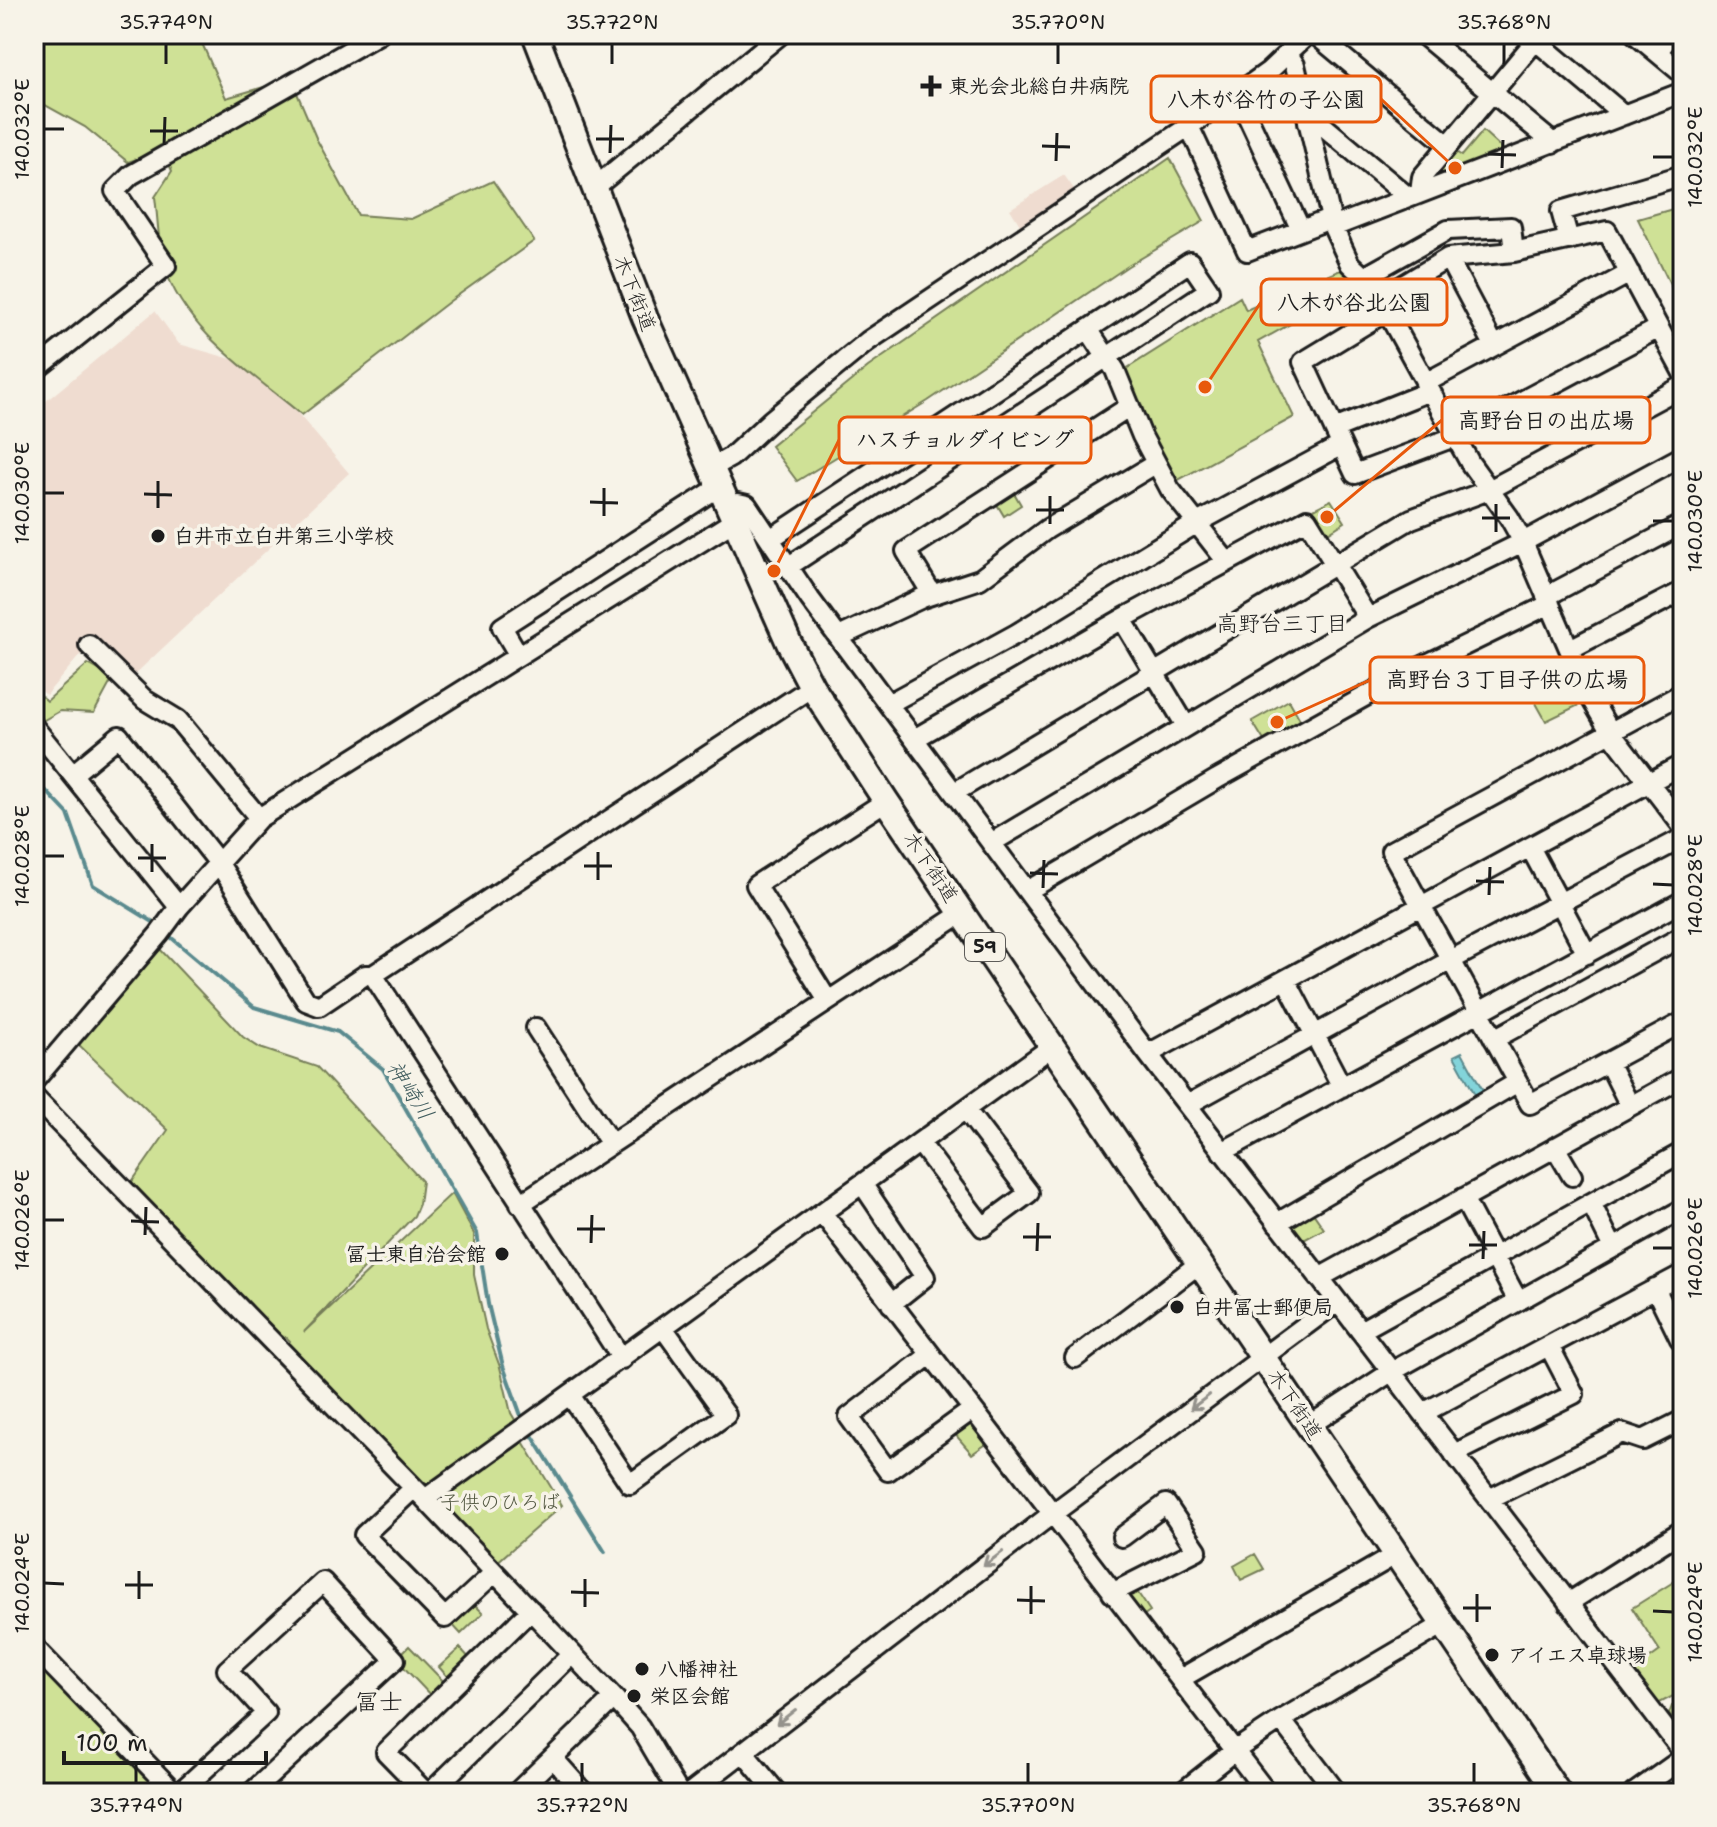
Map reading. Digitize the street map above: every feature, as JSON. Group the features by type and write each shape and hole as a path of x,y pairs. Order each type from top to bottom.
{"main road":[{"name":"木下街道","path":"535,34 645,318 789,643 812,687 1558,1793"}],"street":[{"path":"34,371 166,266 115,191 131,175 379,34"},
{"path":"594,188 781,34"},
{"path":"34,1081 179,907 259,818 518,654 723,496 731,457 868,341 1237,94 1308,34"},
{"path":"1315,34 1448,145"},
{"path":"1422,34 1553,143"},
{"path":"1635,34 1683,74"},
{"path":"1657,52 1672,34"},
{"path":"1414,195 1422,177 1535,36 1624,115"},
{"path":"1288,54 1295,65 1331,223 1350,264 1364,277 1383,305 1454,437 1523,542 1589,695 1611,733 1683,827"},
{"path":"1189,126 1247,251 1301,230 1414,195 1683,92"},
{"path":"1237,94 1301,230"},
{"path":"1308,122 1321,124 1414,195"},
{"path":"1569,240 1561,211 1683,175"},
{"path":"1364,277 1448,230 1511,227 1514,252"},
{"path":"1659,328 1454,437 1355,474 1303,362 1448,258 1514,252 1607,231 1630,273 1683,373"},
{"path":"1448,258 1494,345"},
{"path":"770,539 1190,262 1209,290 789,566"},
{"path":"888,704 1016,634 1494,345 1630,273"},
{"path":"1088,329 1107,357 1155,464 1170,489 1227,562"},
{"path":"955,792 1411,519 1489,490 1683,386"},
{"path":"932,594 906,551 1130,406"},
{"path":"991,843 1368,618 1523,542 1683,456"},
{"path":"839,637 932,594 980,579 1047,529 1155,464"},
{"path":"723,496 747,505 839,637 1148,1054 1491,1498 1683,1755 1634,1793"},
{"path":"518,654 502,627 723,496"},
{"path":"914,739 1122,619 1307,519 1368,618"},
{"path":"1027,891 1217,779 1683,524"},
{"path":"1570,649 1683,591"},
{"path":"1122,619 1186,726"},
{"path":"89,645 145,700 178,720 259,818"},
{"path":"73,774 119,736 218,862 306,1001 319,1006 365,975 373,975 812,687"},
{"path":"1683,693 1391,851 1530,1104 1683,1022"},
{"path":"34,727 179,907"},
{"path":"1148,1054 1683,764"},
{"path":"828,1001 756,885 886,801"},
{"path":"1187,1105 1451,960 1683,838"},
{"path":"1530,847 1587,954"},
{"path":"1222,1152 1683,901"},
{"path":"520,1204 962,913"},
{"path":"1494,1039 1683,936"},
{"path":"373,975 622,1359"},
{"path":"1286,980 1342,1087"},
{"path":"536,1028 611,1144"},
{"path":"494,1573 445,1618 364,1535 420,1493 622,1359 1053,1046"},
{"path":"1608,1062 1630,1106"},
{"path":"1319,1278 1683,1077"},
{"path":"1277,1223 1518,1082"},
{"path":"34,1097 420,1493 614,1698 640,1727 679,1793"},
{"path":"920,1143 983,1227 1029,1193 966,1110"},
{"path":"1555,1147 1572,1176"},
{"path":"1360,1331 1683,1152"},
{"path":"863,1185 925,1277 891,1304"},
{"path":"1463,1198 1518,1301"},
{"path":"1591,1203 1613,1248"},
{"path":"1310,1425 1391,1372 1683,1209"},
{"path":"823,1214 1267,1793"},
{"path":"1075,1358 1200,1263"},
{"path":"1423,1413 1683,1274"},
{"path":"1655,1288 1680,1339 1683,1338"},
{"path":"690,1793 1052,1514 1337,1302"},
{"path":"570,1395 630,1484 726,1415 664,1329"},
{"path":"1454,1454 1574,1394 1549,1346"},
{"path":"930,1355 849,1417 888,1471 972,1410"},
{"path":"1491,1498 1622,1433 1643,1440 1683,1420"},
{"path":"1112,1593 1197,1550 1166,1504 1122,1537"},
{"path":"1568,1603 1683,1530"},
{"path":"1180,1679 1397,1554"},
{"path":"34,1647 177,1793 266,1713 227,1670 323,1582 395,1660 251,1793"},
{"path":"531,1610 386,1752 428,1793 572,1654"},
{"path":"1181,1793 1234,1751 1281,1720 1444,1624"},
{"path":"516,1793 614,1698"},
{"path":"1281,1720 1337,1793"},
{"path":"743,1752 777,1793"},
{"path":"553,1758 584,1793"}],"shaded area":[{"path":"1064,175 1074,189 1020,225 1010,209"},
{"name":"白井市立白井第三小学校","path":"155,311 179,344 235,360 245,352 349,473 133,676 92,641 46,695 34,684 34,411"}],"green space":[{"path":"34,34 198,34 226,98 291,79 317,140 358,215 411,219 493,181 534,241 302,415 222,349 187,310 174,289 162,257 155,197 172,171 163,150 128,162 85,127 34,99"},
{"path":"1483,131 1508,154 1432,183 1428,179 1453,150 1462,156"},
{"path":"1170,158 1204,221 1128,266 928,401 797,481 771,446 868,367"},
{"path":"1683,206 1683,304 1638,219"},
{"path":"1343,269 1360,285 1258,342 1294,417 1173,483 1146,432 1123,371 1240,297 1246,310"},
{"path":"1013,491 1021,505 1004,516 995,501"},
{"path":"1331,500 1345,522 1323,536 1308,512"},
{"path":"88,664 113,678 94,713 60,711 44,720 34,718 34,689 47,701"},
{"path":"1573,671 1585,702 1546,721 1532,696"},
{"path":"1289,700 1302,723 1266,744 1252,721"},
{"path":"158,947 243,1037 260,1048 317,1067 422,1181 414,1216 304,1332 452,1193 474,1234 474,1275 486,1329 500,1367 511,1413 518,1425 499,1434 499,1439 434,1485 419,1485 287,1349 290,1341 286,1337 274,1336 129,1186 168,1130 77,1043"},
{"path":"1311,1210 1324,1229 1302,1241 1293,1229 1295,1220"},
{"path":"965,1422 975,1423 986,1436 985,1445 972,1454 954,1433"},
{"name":"子供のひろば","path":"519,1435 562,1505 495,1564 439,1506 440,1493"},
{"path":"1255,1554 1264,1569 1241,1580 1234,1566"},
{"path":"1683,1576 1683,1691 1654,1706 1628,1674 1660,1651 1632,1608"},
{"path":"1134,1587 1150,1611 1137,1620 1119,1597"},
{"path":"472,1602 483,1613 461,1634 451,1623"},
{"path":"409,1646 448,1686 434,1699 396,1659"},
{"path":"460,1648 473,1662 452,1682 439,1667"},
{"path":"34,1656 167,1793 34,1793"},
{"path":"1683,1701 1683,1734 1669,1714 1672,1706"}],"water":[{"path":"1462,1052 1485,1094 1477,1098 1454,1056"}],"waterway":[{"name":"神崎川","path":"34,778 68,814 93,885 158,925"},
{"name":"神崎川","path":"167,934 254,1007 338,1032 383,1069 477,1233 488,1304 503,1366 523,1421"},
{"name":"神崎川","path":"530,1432 605,1552"}],"place":[{"name":"東光会北総白井病院","path":"931,86"},
{"name":"八木が谷竹の子公園","path":"1455,168"},
{"name":"八木が谷北公園","path":"1205,387"},
{"name":"高野台日の出広場","path":"1327,517"},
{"name":"白井市立白井第三小学校","path":"158,536"},
{"name":"ハスチョルダイビング","path":"774,571"},
{"name":"高野台３丁目子供の広場","path":"1277,722"},
{"name":"冨士東自治会館","path":"502,1254"},
{"name":"白井冨士郵便局","path":"1177,1307"},
{"name":"アイエス卓球場","path":"1492,1655"},
{"name":"八幡神社","path":"642,1669"},
{"name":"栄区会館","path":"634,1696"}],"district":[{"name":"高野台三丁目","path":"1282,623"},
{"name":"冨士","path":"379,1702"}]}
